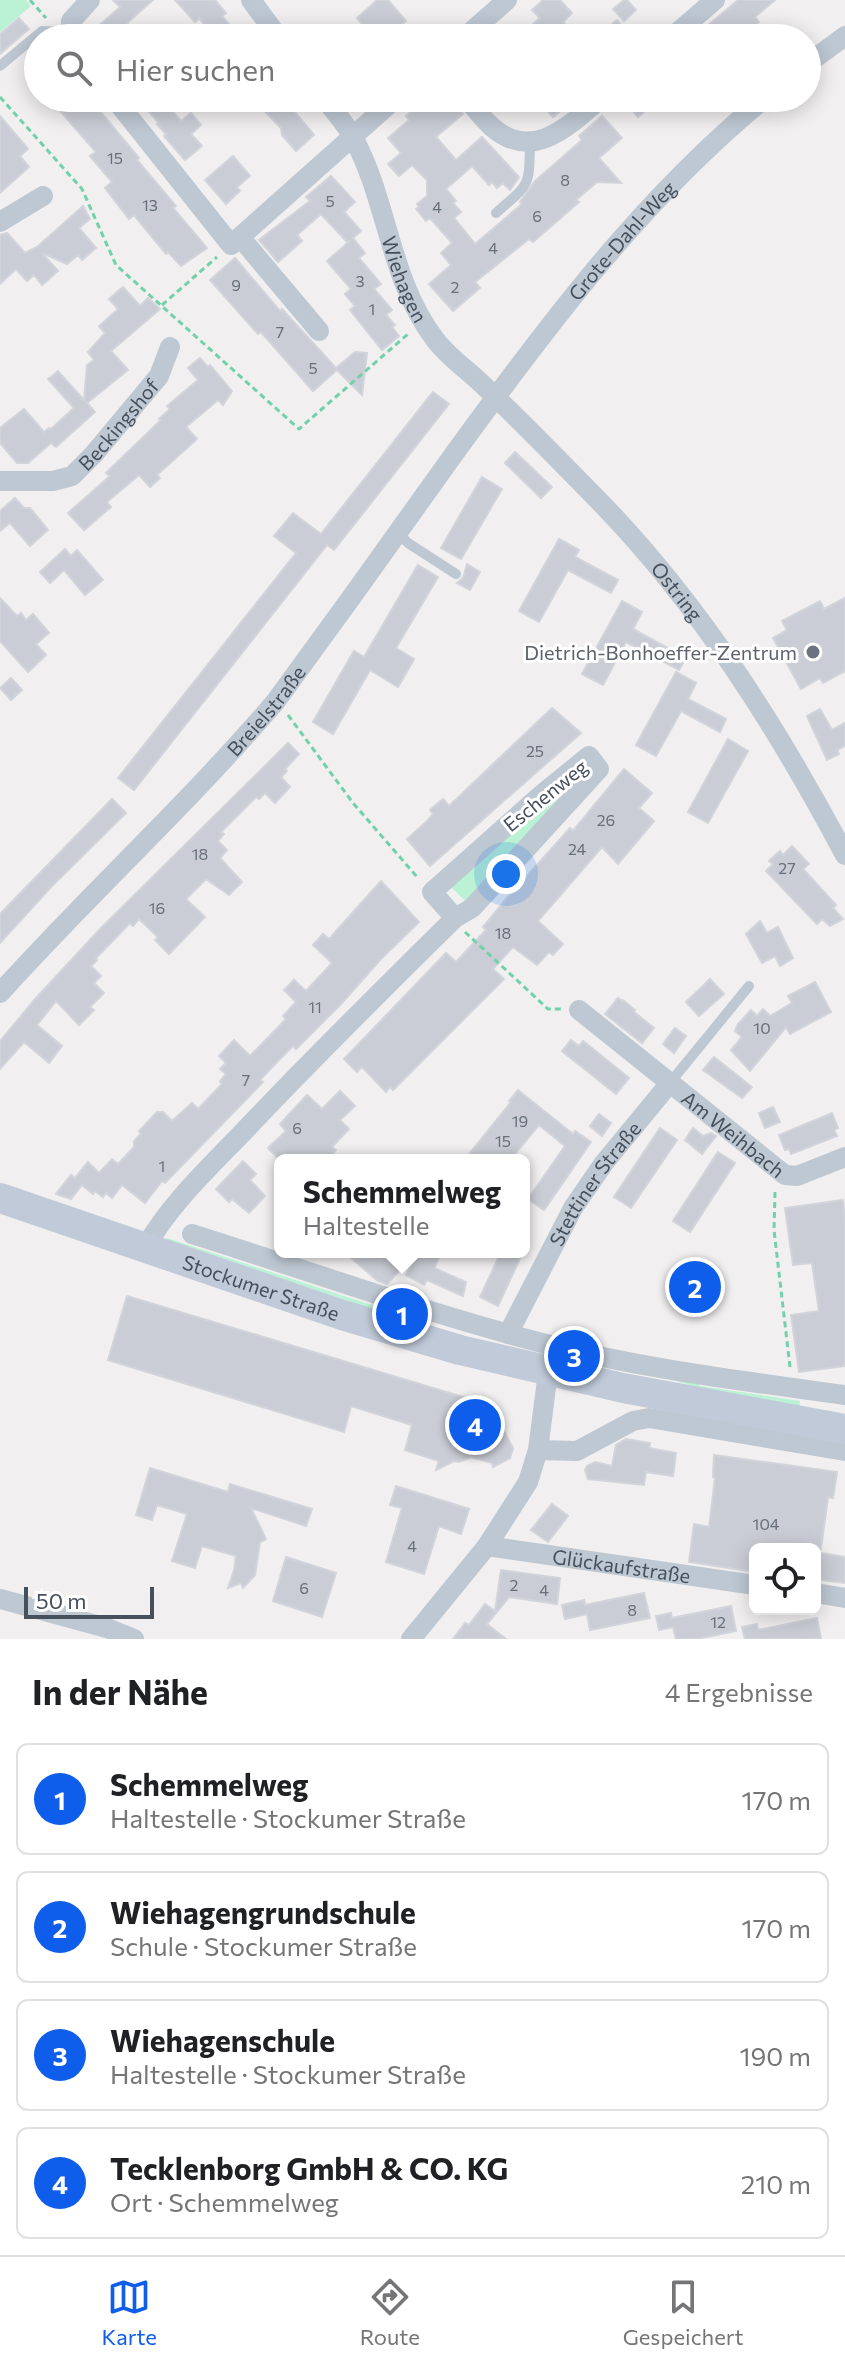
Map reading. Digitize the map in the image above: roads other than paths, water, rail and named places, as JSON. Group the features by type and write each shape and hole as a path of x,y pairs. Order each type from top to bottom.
{"main road":[{"name":"Stockumer Straße","path":"4,1198 342,1315 460,1350 548,1372 845,1429"}],"street":[{"path":"71,24 90,0"},
{"path":"251,0 269,24"},
{"path":"480,24 507,0"},
{"path":"687,24 715,0"},
{"path":"821,54 845,36"},
{"path":"126,112 235,241 319,331"},
{"name":"Wiehagen","path":"334,112 352,136 368,171 401,281 422,321 451,358 495,398"},
{"path":"235,241 380,112"},
{"path":"480,112 499,132 530,141 557,134 584,112"},
{"name":"Grote-Dahl-Weg","path":"495,398 631,226 702,154 749,112"},
{"path":"0,222 43,196"},
{"name":"Beckingshof","path":"0,481 53,481 72,476 159,376 170,347"},
{"name":"Breielstraße","path":"0,993 49,938 236,748 276,701 495,398"},
{"name":"Ostring","path":"495,398 602,504 662,569 780,740 845,855"},
{"name":"Eschenweg","path":"145,1248 157,1226 194,1184 309,1063 455,918 472,908 599,769 589,756 432,892 455,918"},
{"name":"Am Weihbach","path":"579,1010 785,1175 797,1176 845,1157"},
{"name":"Stettiner Straße","path":"508,1334 573,1208 604,1163 669,1084"},
{"name":"Stockumer Straße","path":"192,1234 508,1334 631,1363 845,1395"},
{"path":"411,1639 487,1546 528,1482 538,1450 548,1372"},
{"path":"538,1450 577,1451 633,1421 649,1418 845,1451"},
{"name":"Glückaufstraße","path":"487,1546 749,1584"},
{"path":"821,1594 845,1598"},
{"path":"0,1599 107,1628 134,1639"}],"lane":[{"path":"0,66 24,46"},
{"path":"496,213 528,181 530,141"},
{"path":"398,533 456,574"},
{"name":"Am Weihbach","path":"669,1084 749,986"}],"place":[{"name":"Dietrich-Bonhoeffer-Zentrum","path":"813,652"},
{"name":"Wiehagengrundschule","path":"695,1287"},
{"name":"Schemmelweg","path":"402,1314"},
{"name":"Wiehagenschule","path":"574,1356"},
{"name":"Tecklenborg GmbH & CO. KG","path":"475,1425"}]}
